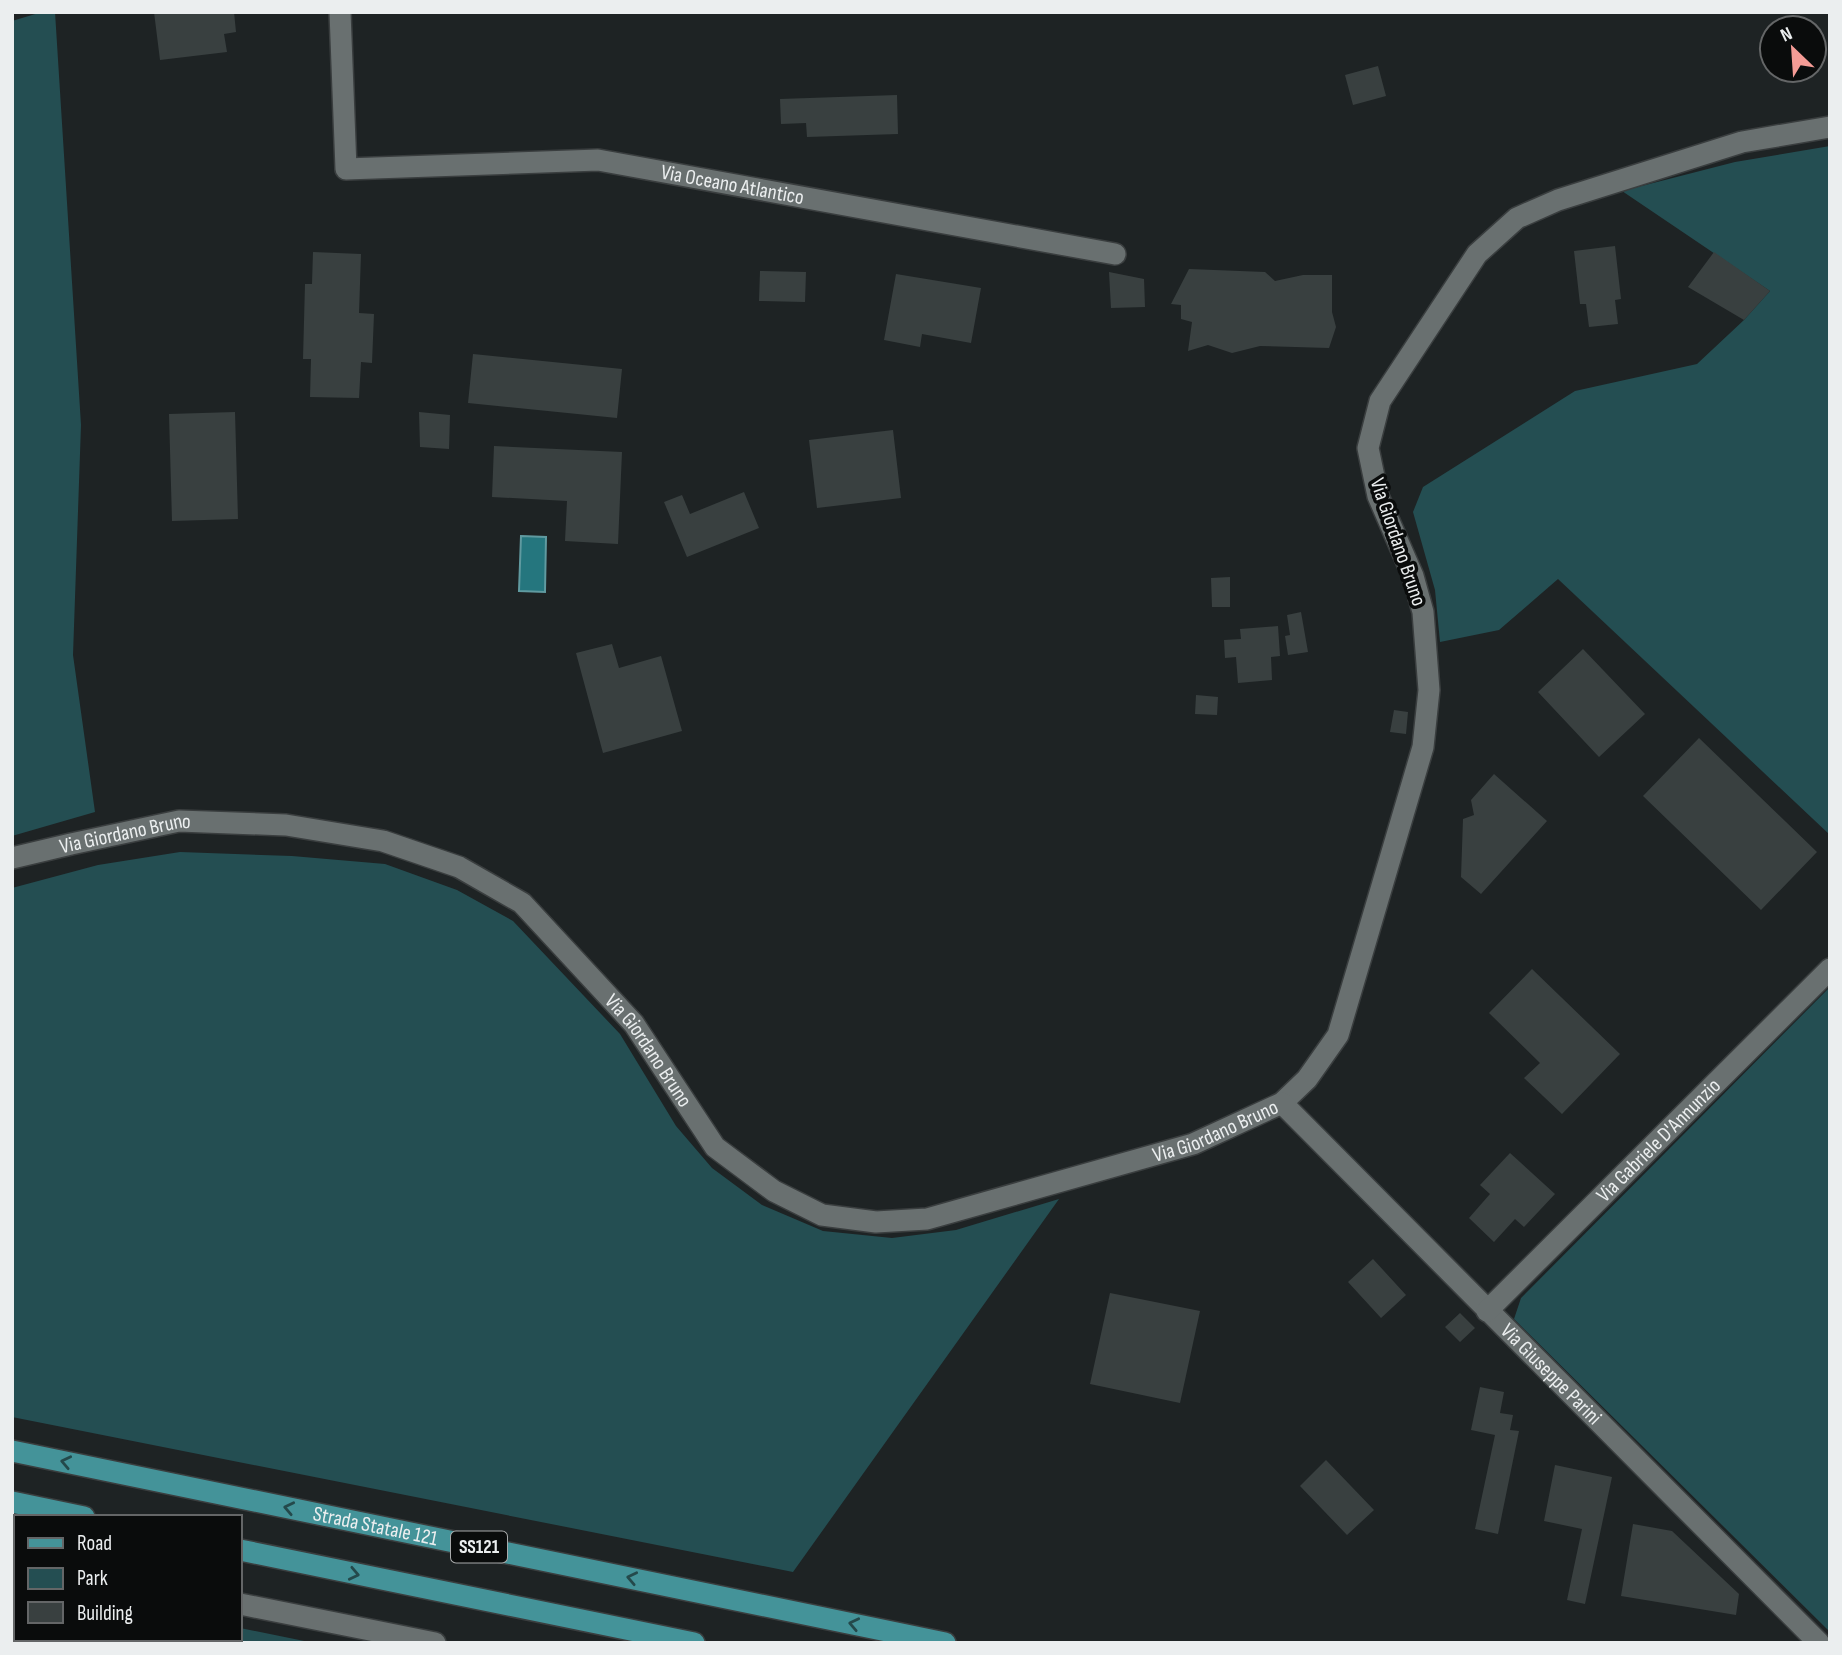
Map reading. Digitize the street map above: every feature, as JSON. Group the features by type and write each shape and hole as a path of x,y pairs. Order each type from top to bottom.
{"main road":[{"name":"Strada Statale 121","path":"12,1451 945,1643"},
{"path":"12,1502 74,1515"},
{"name":"SS121","path":"242,1550 694,1643"}],"street":[{"name":"Via Oceano Atlantico","path":"340,12 346,169 598,160 1115,254"},
{"name":"Via Giordano Bruno","path":"12,858 179,821 286,825 383,841 459,867 522,902 634,1024 715,1147 774,1191 822,1215 876,1223 927,1219 1193,1144 1282,1104 1307,1079 1338,1035 1423,747 1429,690 1423,612 1413,576 1378,496 1368,448 1380,401 1478,254 1517,218 1558,200 1742,142 1830,127"},
{"name":"Via Gabriele D'Annunzio","path":"1487,1311 1830,969"},
{"name":"Via Giuseppe Parini","path":"1282,1104 1819,1643"},
{"path":"242,1604 435,1643"}],"green space":[{"path":"42,12 55,12 81,425 73,655 95,812 12,836 12,21"},
{"path":"1830,146 1830,835 1558,579 1499,630 1440,642 1435,590 1413,512 1423,487 1575,391 1697,364 1744,320 1770,291 1622,191 1735,162"},
{"path":"180,852 292,856 385,864 457,890 513,921 620,1034 676,1126 712,1168 762,1205 823,1231 892,1238 956,1230 1059,1199 793,1572 12,1417 12,888 98,865"},
{"path":"1830,987 1830,1632 1514,1319 1521,1298"},
{"path":"242,1628 314,1643 108,1643 242,1641"}],"shaded area":[{"path":"521,536 546,537 545,592 519,591"}],"building":[{"path":"154,12 234,12 236,32 224,34 227,52 160,60"},
{"path":"1378,66 1386,96 1353,105 1345,75"},
{"path":"897,95 898,134 807,137 806,123 781,124 780,99"},
{"path":"1615,246 1621,299 1615,300 1618,324 1589,327 1586,304 1580,304 1574,251"},
{"path":"313,252 361,254 359,313 374,314 372,363 361,362 359,398 310,397 311,359 303,359 305,284 312,284"},
{"path":"1714,252 1770,291 1744,320 1688,287"},
{"path":"1189,269 1265,272 1275,281 1303,275 1332,275 1332,312 1336,327 1329,348 1260,346 1232,353 1208,345 1188,351 1192,322 1181,319 1181,305 1171,304"},
{"path":"760,271 806,272 805,302 759,301"},
{"path":"1109,272 1144,279 1145,307 1111,308"},
{"path":"896,274 981,288 971,343 922,334 920,347 884,340"},
{"path":"473,354 622,369 617,418 468,403"},
{"path":"235,412 238,519 172,521 169,414"},
{"path":"419,412 450,415 449,449 420,447"},
{"path":"893,430 901,498 817,508 809,440"},
{"path":"494,446 622,452 618,544 565,541 567,501 492,497"},
{"path":"744,492 759,528 687,557 664,502 682,495 690,514"},
{"path":"1230,577 1230,607 1212,607 1211,578"},
{"path":"1301,612 1308,652 1288,655 1285,636 1290,635 1287,615"},
{"path":"1278,626 1280,656 1271,657 1272,680 1238,683 1236,657 1225,658 1224,640 1241,639 1240,629"},
{"path":"612,644 619,668 661,656 682,731 603,753 576,653"},
{"path":"1583,649 1645,714 1599,757 1538,692"},
{"path":"1196,695 1218,697 1217,715 1195,714"},
{"path":"1394,710 1408,712 1406,734 1390,732"},
{"path":"1699,738 1817,852 1761,910 1643,796"},
{"path":"1494,774 1547,821 1481,894 1461,877 1463,819 1474,815 1471,800"},
{"path":"1532,969 1620,1054 1562,1114 1524,1078 1540,1063 1489,1013"},
{"path":"1510,1153 1555,1194 1524,1227 1515,1219 1494,1242 1469,1218 1490,1194 1480,1185"},
{"path":"1373,1259 1406,1295 1381,1318 1348,1282"},
{"path":"1110,1293 1200,1311 1180,1403 1090,1384"},
{"path":"1460,1313 1475,1328 1460,1342 1445,1327"},
{"path":"1480,1387 1504,1392 1500,1413 1513,1415 1510,1430 1519,1431 1498,1534 1475,1529 1495,1435 1471,1430"},
{"path":"1326,1460 1374,1510 1347,1535 1300,1486"},
{"path":"1555,1465 1612,1477 1585,1604 1567,1600 1582,1529 1544,1521"},
{"path":"1633,1524 1672,1531 1739,1594 1736,1615 1621,1596"}]}
